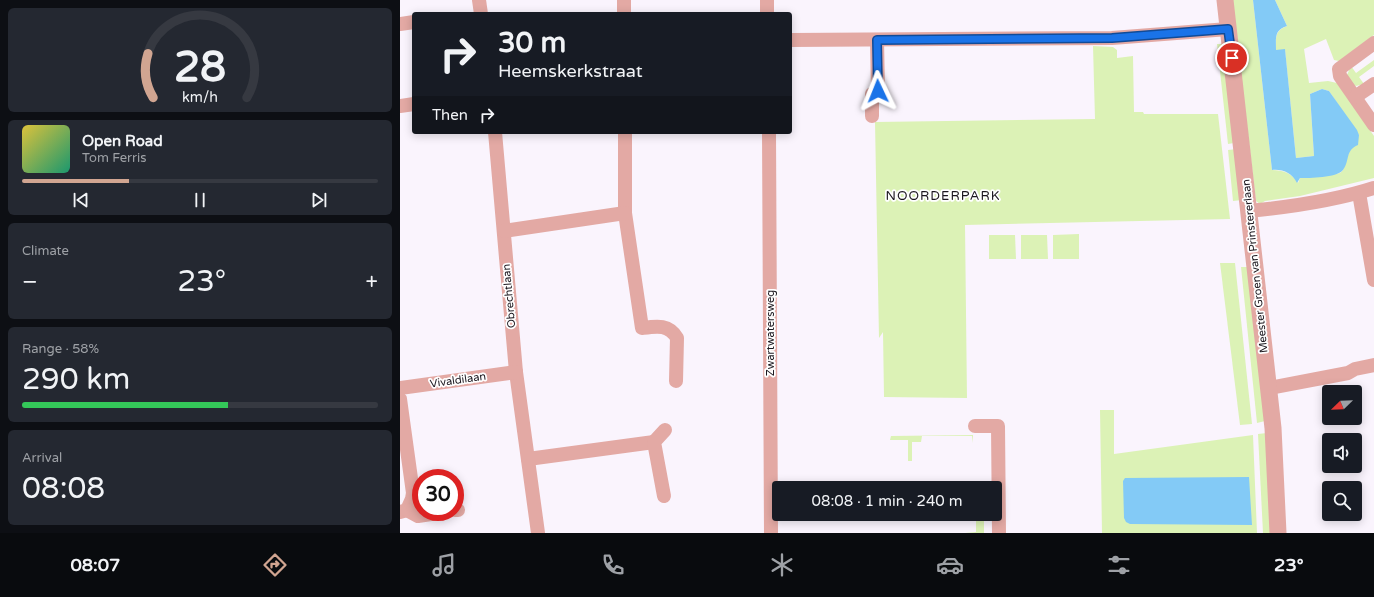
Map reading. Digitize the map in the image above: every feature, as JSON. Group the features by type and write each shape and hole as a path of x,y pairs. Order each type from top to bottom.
{"street":[{"path":"479,0 481,12"},
{"path":"624,0 624,12"},
{"path":"767,0 767,12"},
{"name":"Meester Groen van Prinstererlaan","path":"1225,0 1273,428 1278,533"},
{"path":"400,24 412,22"},
{"path":"792,40 1112,38 1228,29"},
{"path":"872,116 872,94 878,91 877,40"},
{"path":"1374,43 1339,69 1340,76 1374,125"},
{"path":"1355,97 1374,84"},
{"path":"400,106 412,104"},
{"name":"Obrechtlaan","path":"496,134 516,372 538,533"},
{"path":"625,134 625,213 642,328 663,326 674,332 677,338 676,381"},
{"name":"Zwartwatersweg","path":"769,134 771,533"},
{"path":"1249,211 1308,204 1359,193 1374,188"},
{"path":"1359,193 1374,280"},
{"path":"504,231 625,213"},
{"path":"1269,388 1348,374 1355,369 1374,365"},
{"name":"Vivaldilaan","path":"400,388 516,372"},
{"path":"400,399 413,493 412,499 404,511"},
{"path":"975,426 998,426 999,533"},
{"path":"528,459 654,442 665,430"},
{"path":"654,442 664,496"}],"green space":[{"path":"1232,0 1253,0 1272,170 1287,173 1298,183 1300,178 1326,176 1340,173 1343,170 1349,152 1359,135 1329,91 1322,89 1310,94 1314,156 1296,158 1285,50 1276,50 1277,35 1280,30 1287,26 1275,0 1374,0 1374,35 1339,61 1334,60 1326,39 1304,49 1309,83 1328,81 1337,83 1374,136 1374,178 1300,196 1265,201 1260,204 1256,201"},
{"path":"1217,44 1224,44 1234,143 1228,144"},
{"path":"1093,46 1113,47 1117,50 1117,58 1133,56 1134,112 1143,112 1144,114 1218,114 1230,219 965,225 967,398 884,397 883,332 879,338 875,122 1095,119"},
{"path":"1374,60 1374,66 1359,77 1364,84 1356,86 1352,84 1347,75 1351,66 1356,73"},
{"path":"1237,149 1242,200 1233,201 1228,150"},
{"path":"1079,234 1079,259 1053,259 1053,235"},
{"path":"989,235 1015,235 1016,259 989,259"},
{"path":"1021,235 1047,235 1048,259 1021,259"},
{"path":"1220,263 1235,263 1252,424 1240,425"},
{"path":"1241,267 1248,267 1265,421 1257,423"},
{"path":"1100,410 1114,410 1114,454 1253,435 1257,533 1102,533"},
{"path":"1267,433 1272,533 1263,533 1258,434"},
{"path":"973,435 973,443 972,436 922,436 921,442 912,442 912,461 908,461 908,440 890,440 891,436"},
{"path":"976,521 984,521 984,533 965,533 976,532"}],"water":[{"path":"1253,0 1275,0 1287,26 1278,32 1276,38 1276,50 1285,49 1296,158 1314,156 1310,94 1322,89 1329,91 1357,130 1359,135 1358,145 1349,153 1345,167 1340,173 1323,177 1300,178 1297,183 1287,172 1272,170"},
{"path":"1249,477 1252,525 1130,524 1126,522 1124,518 1123,481 1125,478"}],"district":[{"name":"NOORDERPARK","path":"943,196"}],"route":[{"path":"878,91 877,40 1112,38 1154,36 1228,29 1232,58"}]}
